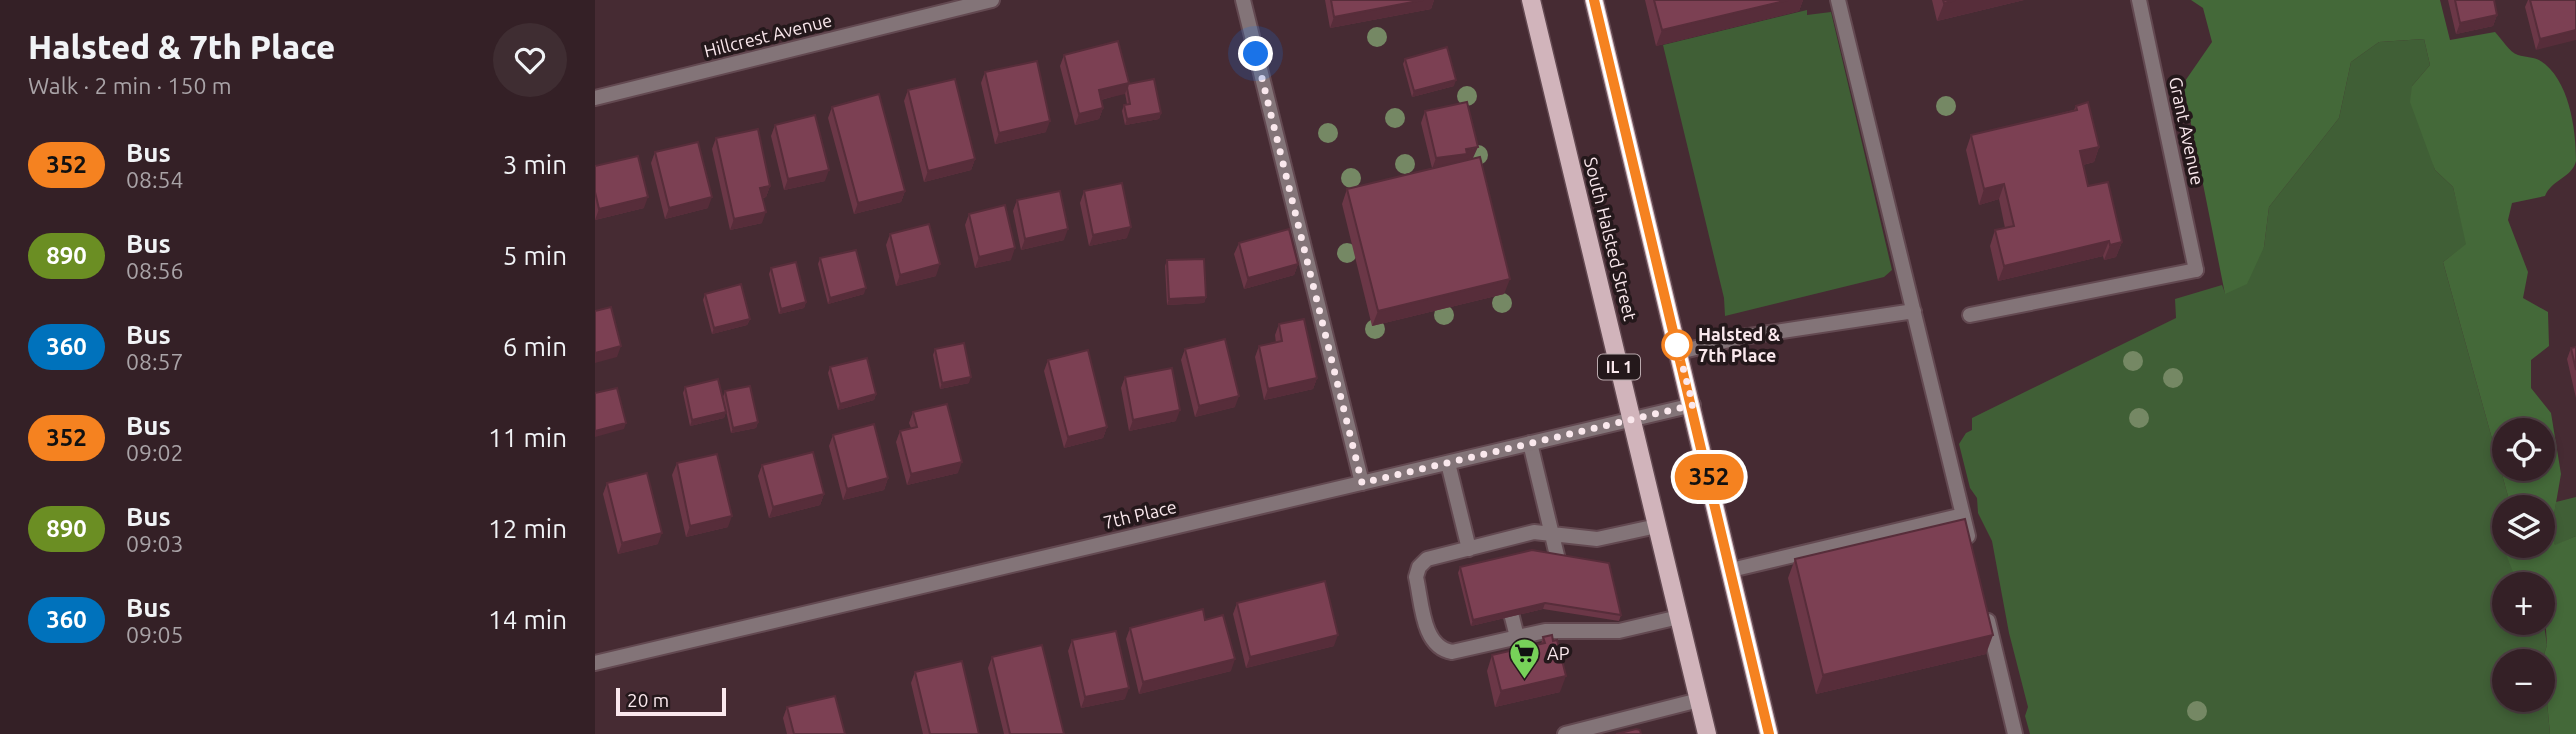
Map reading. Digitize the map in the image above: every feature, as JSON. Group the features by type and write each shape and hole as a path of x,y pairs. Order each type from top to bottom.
{"main road":[{"name":"South Halsted Street","path":"1531,0 1707,734"},
{"path":"1594,0 1693,405 1769,734"}],"street":[{"name":"Hillcrest Avenue","path":"595,98 992,0"},
{"path":"1243,0 1362,483"},
{"path":"1838,0 1972,553"},
{"name":"Grant Avenue","path":"1970,315 2196,270 2139,0"},
{"path":"1679,352 1742,337 1914,312"},
{"name":"7th Place","path":"595,663 1693,405"},
{"path":"1530,443 1559,564"},
{"path":"1448,463 1469,549"},
{"path":"1731,570 1963,515"},
{"path":"1657,526 1597,539 1534,532 1496,549 1469,549 1427,559 1419,567 1416,577 1431,641 1439,650 1452,652 1545,631 1619,631 1679,617"},
{"path":"1985,605 2015,734"},
{"path":"1571,615 1574,632"},
{"path":"1512,617 1517,637"},
{"path":"1565,734 1699,700"}],"green space":[{"path":"2191,0 2440,0 2450,40 2495,32 2518,55 2539,60 2549,68 2564,91 2569,105 2576,161 2574,167 2548,190 2545,196 2512,203 2508,220 2528,272 2523,298 2548,312 2549,346 2531,360 2531,388 2551,413 2552,418 2492,418 2492,439 2443,262 2466,244 2453,187 2435,170 2410,102 2412,86 2430,65 2424,39 2379,42 2351,62 2339,118 2269,207 2264,247 2247,284 2225,294 2183,84 2212,42 2203,8"},
{"path":"1807,10 1807,15 1831,12 1892,270 1884,277 1725,316 1724,298 1663,45"},
{"path":"2424,39 2430,65 2412,86 2435,170 2453,187 2467,244 2443,262 2492,439 2492,481 2504,481 2508,495 2492,495 2492,558 2513,558 2532,572 2492,572 2492,635 2546,635 2547,645 2546,649 2492,649 2492,712 2548,712 2550,734 2030,734 2025,716 2028,707 2009,633 1992,541 1978,513 1977,498 1970,488 1959,444 1966,433 1972,430 1972,418 2176,318 2175,299 2222,285 2225,293 2264,247 2269,207 2339,118 2351,62 2379,42"},
{"path":"2555,437 2561,474 2555,509 2555,495 2508,495 2504,481 2555,481"},
{"path":"2576,497 2576,536 2555,546 2555,508 2556,502"},
{"path":"2576,536 2576,734 2550,734 2548,712 2555,712 2555,649 2546,649 2546,635 2555,635 2555,572 2513,572 2507,558 2555,558 2555,545"}],"building":[{"path":"1331,0 1423,0 1334,17"},
{"path":"1654,0 1788,0 1662,30"},
{"path":"2455,0 2494,0 2497,15 2460,23"},
{"path":"2530,0 2576,0 2576,30 2540,39"},
{"path":"1118,41 1129,83 1099,90 1103,108 1079,114 1064,55"},
{"path":"1447,47 1456,80 1414,91 1405,59"},
{"path":"1037,61 1050,121 999,133 985,72"},
{"path":"955,79 975,159 928,171 908,90"},
{"path":"1154,79 1161,113 1127,119 1124,105 1130,104 1128,84"},
{"path":"879,94 905,191 858,203 832,107"},
{"path":"1467,102 1478,147 1466,149 1467,154 1436,158 1425,111"},
{"path":"2088,102 2099,147 2080,151 2088,186 2108,182 2122,242 2110,245 2109,241 2004,266 1995,230 2014,226 2004,184 1984,189 1971,135 2077,110 2076,106"},
{"path":"815,115 829,170 788,179 775,125"},
{"path":"758,129 770,186 760,188 766,212 734,219 716,138"},
{"path":"698,142 712,197 669,208 655,152"},
{"path":"638,156 648,197 599,209 595,192 595,166"},
{"path":"1480,157 1510,279 1378,311 1347,189"},
{"path":"1122,183 1131,227 1093,235 1084,191"},
{"path":"1060,191 1068,229 1025,239 1017,200"},
{"path":"1005,205 1015,248 979,257 969,214"},
{"path":"929,224 940,264 900,275 890,234"},
{"path":"1289,229 1298,264 1248,278 1239,243"},
{"path":"856,250 866,288 830,298 820,258"},
{"path":"1204,259 1206,297 1169,299 1167,260"},
{"path":"796,262 806,302 781,309 771,268"},
{"path":"741,284 750,319 714,328 705,294"},
{"path":"611,307 621,346 595,353 595,311"},
{"path":"1304,319 1317,378 1268,389 1259,346 1282,341 1279,324"},
{"path":"1225,339 1239,396 1199,406 1185,349"},
{"path":"964,343 971,377 942,383 935,349"},
{"path":"2576,347 2576,370 2571,348"},
{"path":"1088,350 1107,427 1068,437 1048,360"},
{"path":"867,358 876,394 840,404 830,367"},
{"path":"1172,368 1180,410 1133,420 1125,377"},
{"path":"718,379 726,412 692,420 685,387"},
{"path":"750,386 758,422 733,428 725,391"},
{"path":"617,388 626,423 595,431 595,393"},
{"path":"947,404 962,462 911,474 900,431 917,427 913,412"},
{"path":"874,424 888,478 847,489 833,435"},
{"path":"813,452 824,494 773,507 762,465"},
{"path":"717,454 732,516 690,526 677,463"},
{"path":"647,473 662,533 622,543 607,483"},
{"path":"1965,519 1993,635 1823,675 1795,559"},
{"name":"AP","path":"1532,550 1609,563 1621,615 1545,603 1473,620 1460,567"},
{"path":"1325,581 1338,635 1250,657 1237,603"},
{"path":"1203,609 1205,620 1223,615 1235,659 1143,682 1130,628"},
{"path":"1116,631 1129,688 1085,697 1072,640"},
{"path":"1552,635 1553,641 1557,640 1566,676 1501,691 1492,655 1545,643 1543,637"},
{"path":"1042,645 1064,734 1010,734 992,657"},
{"path":"962,661 979,734 930,734 915,672"},
{"path":"835,696 845,734 794,734 787,707"},
{"path":"1640,730 1641,734 1616,734"}],"bus line":[{"name":"352","path":"1594,0 1693,405 1769,734"}],"place":[{"name":"Halsted & 7th Place","path":"1677,345"},
{"name":"AP","path":"1524,681"}],"route":[{"path":"1256,54 1362,483 1693,405 1677,345"}]}
